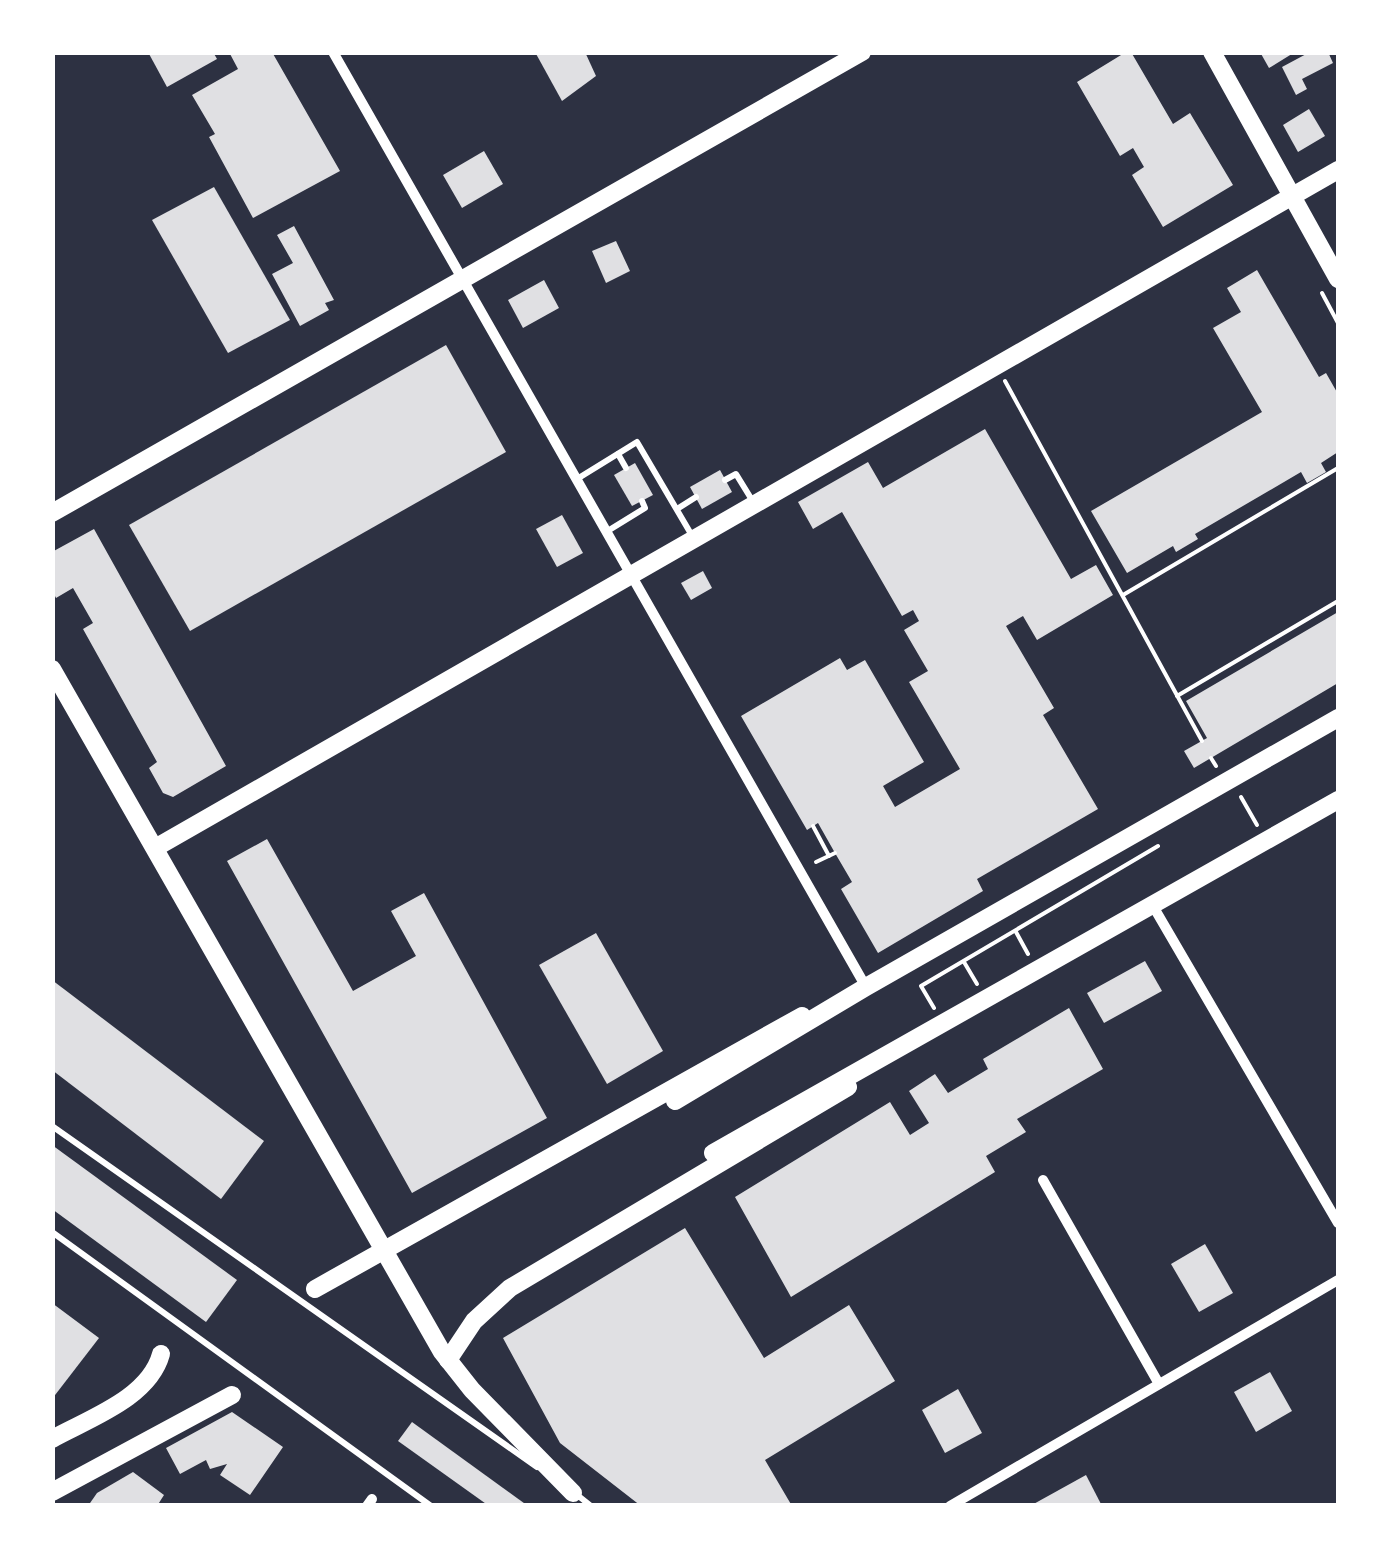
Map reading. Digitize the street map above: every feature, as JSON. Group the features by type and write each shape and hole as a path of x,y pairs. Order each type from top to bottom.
{"main road":[{"path":"52,514 862,52"},
{"path":"1212,52 1338,279"},
{"path":"155,848 1338,170"},
{"path":"52,669 448,1360 573,1493"},
{"path":"675,1101 1338,718"},
{"path":"713,1154 1338,800"},
{"path":"315,1289 778,1027 866,988"},
{"path":"448,1360 474,1321 510,1288 828,1101 903,1049"},
{"path":"52,1439 140,1389 154,1373 161,1354"},
{"path":"52,1492 232,1395"}],"street":[{"path":"333,52 866,988"},
{"path":"1153,906 1338,1223"},
{"path":"1043,1180 1159,1384"},
{"path":"950,1506 1338,1280"}],"lane":[{"path":"576,480 637,442 694,539"},
{"path":"618,454 626,468"},
{"path":"726,480 736,474 754,504"},
{"path":"676,509 696,497"},
{"path":"605,533 644,504"},
{"path":"52,1126 591,1506"},
{"path":"52,1232 430,1506"}],"path":[{"path":"1004,380 1202,740"},
{"path":"1122,595 1338,468"},
{"path":"1177,696 1338,601"},
{"path":"1211,758 1216,766"},
{"path":"1241,798 1256,825"},
{"path":"813,826 832,854 816,862"},
{"path":"937,1013 921,986 1160,845"},
{"path":"1015,930 1031,958"},
{"path":"963,961 979,988"}],"building":[{"path":"148,52 213,52 217,59 167,87"},
{"path":"229,52 272,52 340,171 253,218 209,137 215,134 192,95 238,69"},
{"path":"535,52 585,52 596,76 562,101"},
{"path":"1131,52 1173,124 1190,113 1233,185 1163,227 1132,175 1144,167 1133,148 1120,156 1077,82"},
{"path":"1260,52 1295,52 1269,68"},
{"path":"1310,52 1328,52 1333,63 1302,79 1307,89 1296,95 1282,67"},
{"path":"1309,109 1325,136 1298,152 1283,125"},
{"path":"484,151 503,184 462,208 443,175"},
{"path":"214,187 290,320 228,353 152,220"},
{"path":"294,226 334,300 325,303 329,310 300,326 272,274 293,263 277,235"},
{"path":"616,241 630,271 606,283 592,251"},
{"path":"1257,270 1319,377 1326,373 1338,394 1338,452 1321,463 1326,472 1307,483 1301,472 1195,534 1198,539 1176,552 1173,546 1127,573 1091,511 1262,412 1213,328 1241,312 1227,288"},
{"path":"544,280 559,308 523,328 508,300"},
{"path":"446,345 506,452 190,631 129,525"},
{"path":"985,429 1071,579 1096,565 1113,595 1037,640 1023,616 1006,626 1054,708 1043,715 1098,809 977,879 983,891 878,953 841,889 852,882 818,823 807,830 741,716 840,658 847,670 865,660 924,762 883,786 895,807 960,769 909,682 928,671 904,630 919,621 913,610 902,616 842,512 813,529 798,502 868,462 883,488"},
{"path":"635,463 653,495 632,506 614,475"},
{"path":"720,470 732,492 702,509 690,487"},
{"path":"562,515 583,553 557,567 536,529"},
{"path":"94,529 226,766 173,797 163,793 149,768 157,762 83,629 93,623 73,588 56,598 52,590 52,552"},
{"path":"703,571 712,588 691,600 681,583"},
{"path":"1338,612 1338,683 1194,768 1184,751 1207,738 1186,701"},
{"path":"267,839 353,991 416,956 391,911 424,893 547,1118 412,1193 227,861"},
{"path":"596,933 663,1051 607,1084 539,965"},
{"path":"1145,961 1162,991 1104,1023 1087,993"},
{"path":"52,980 264,1141 221,1199 52,1070"},
{"path":"1069,1008 1103,1069 1017,1119 1026,1132 986,1156 995,1172 791,1297 735,1197 890,1102 910,1135 929,1123 909,1091 935,1074 948,1093 988,1069 983,1059"},
{"path":"52,1145 237,1280 206,1322 52,1209"},
{"path":"685,1228 764,1358 849,1305 895,1381 765,1460 792,1506 641,1506 560,1443 503,1338"},
{"path":"1205,1244 1233,1293 1199,1312 1171,1264"},
{"path":"52,1303 99,1338 52,1399"},
{"path":"1270,1372 1292,1411 1256,1432 1234,1392"},
{"path":"958,1389 982,1433 945,1453 922,1410"},
{"path":"232,1412 283,1447 250,1495 220,1475 227,1464 210,1469 206,1460 180,1474 166,1448"},
{"path":"412,1422 528,1506 489,1506 398,1441"},
{"path":"133,1472 164,1495 157,1506 88,1506 97,1493"},
{"path":"1086,1475 1102,1506 1030,1506"}]}
